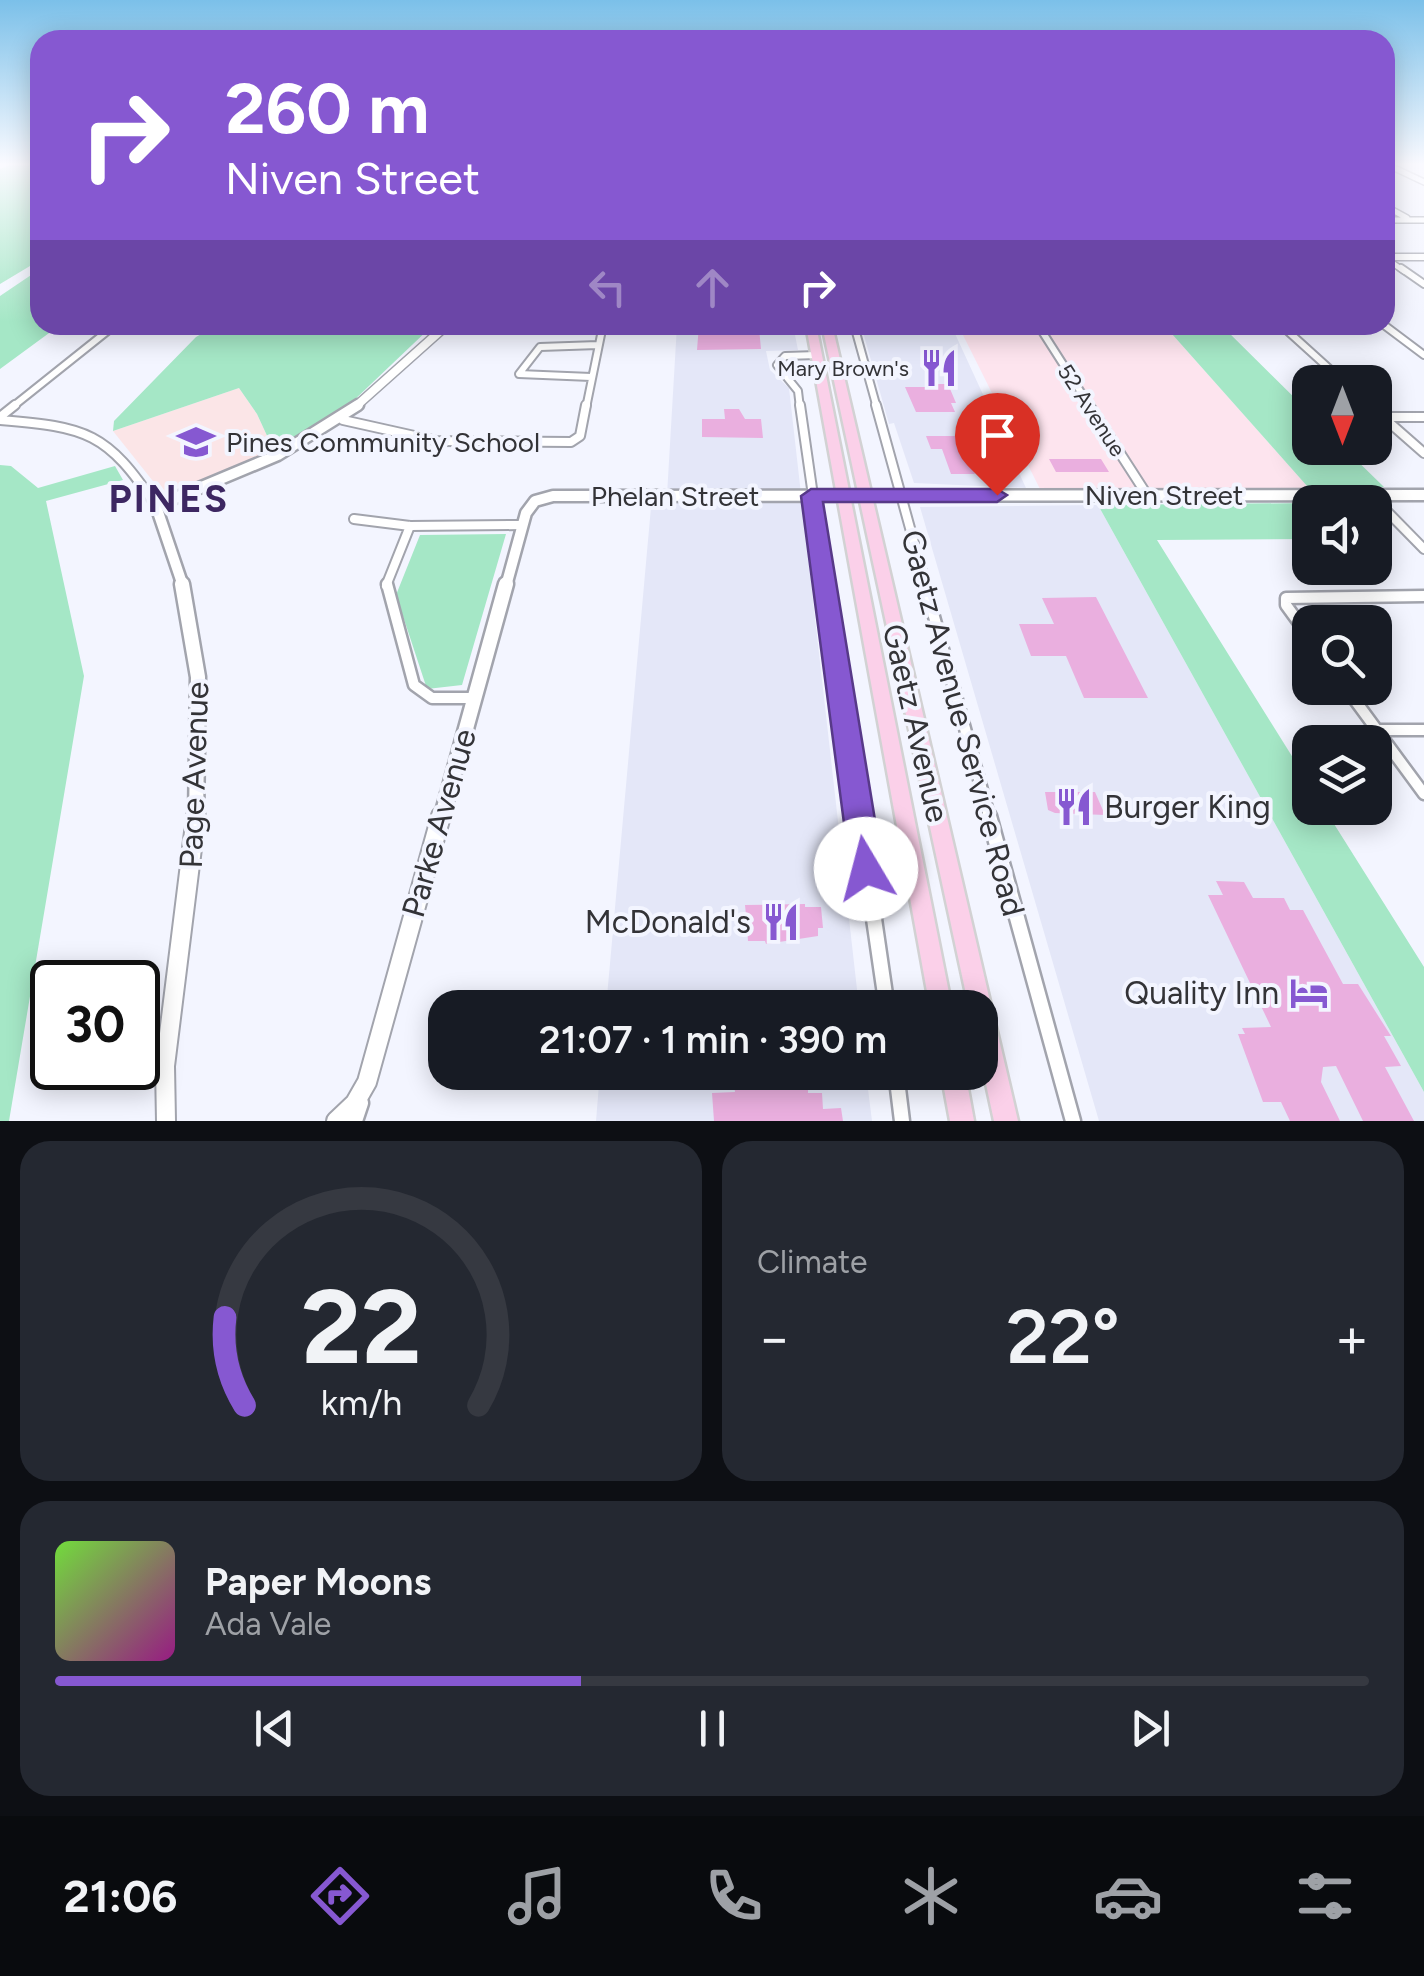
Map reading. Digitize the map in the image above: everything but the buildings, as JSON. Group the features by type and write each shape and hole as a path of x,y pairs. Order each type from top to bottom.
{"main road":[{"name":"Gaetz Avenue","path":"813,335 938,990"},
{"name":"Gaetz Avenue","path":"829,335 1006,1121"},
{"path":"956,1090 962,1121"}],"street":[{"path":"1395,220 1424,220"},
{"path":"1395,258 1424,257"},
{"path":"1395,265 1424,284"},
{"path":"1395,333 1424,355"},
{"path":"0,418 103,335"},
{"path":"156,506 260,466 343,420 436,335"},
{"path":"343,420 437,441 568,443 580,436 600,335"},
{"name":"Gaetz Avenue Service Road","path":"857,335 1074,1121"},
{"name":"52 Avenue","path":"1044,335 1147,495"},
{"path":"1292,335 1325,365"},
{"path":"592,378 529,378 520,372 540,347 598,345"},
{"path":"817,355 784,356 777,365 798,391 883,990"},
{"path":"1392,417 1424,417"},
{"name":"Page Avenue","path":"0,418 62,426 102,439 125,457 156,506 173,544 189,597 202,710 197,826 166,1072 166,1121"},
{"path":"1392,425 1424,453"},
{"name":"Niven Street","path":"844,496 1292,495"},
{"name":"Niven Street","path":"1392,495 1424,495"},
{"name":"Phelan Street","path":"522,526 530,504 553,496 844,496"},
{"path":"1392,516 1424,548"},
{"path":"354,519 410,526 522,526"},
{"path":"410,526 385,588 414,685 432,698 474,698"},
{"name":"Parke Avenue","path":"356,1121 522,526"},
{"path":"1292,612 1286,598 1424,596"},
{"path":"1392,730 1424,730"},
{"path":"1392,750 1424,794"},
{"path":"336,1121 364,1090"},
{"path":"898,1090 902,1121"}],"shaded area":[{"path":"676,335 795,335 798,350 766,351 770,370 789,388 857,990 608,990 652,496 667,495"},
{"path":"864,335 956,335 1026,488 914,483 894,423 889,424"},
{"path":"963,335 1173,335 1306,485 1292,485 1292,495 1043,495"},
{"name":"Pines Community School","path":"239,388 257,414 275,453 164,495 113,431"},
{"path":"1098,505 1424,1092 1424,1121 1099,1121 920,507"},
{"path":"599,1090 868,1090 872,1121 596,1121"}],"green space":[{"path":"0,217 30,217 30,266 0,284"},
{"path":"30,276 30,335 46,335 0,369 0,296"},
{"path":"422,335 328,425 275,453 257,414 239,388 113,431 114,421 196,337"},
{"path":"1173,335 1231,335 1292,395 1292,465 1361,465 1382,485 1306,485"},
{"path":"0,465 11,466 38,488 115,466 123,480 46,501 84,676 36,960 30,960 30,996 9,1121 0,1121"},
{"path":"1292,503 1292,539 1157,540 1292,756 1292,825 1335,825 1424,967 1424,1092 1098,505"},
{"path":"506,534 462,685 427,689 396,595 420,535"}],"place":[{"name":"Mary Brown's","path":"939,368"},
{"name":"Pines Community School","path":"196,442"},
{"name":"Burger King","path":"1074,807"},
{"name":"McDonald's","path":"781,922"},
{"name":"Quality Inn","path":"1309,993"}],"district":[{"name":"PINES","path":"169,499"}],"route":[{"path":"866,869 811,496 997,495"}]}
